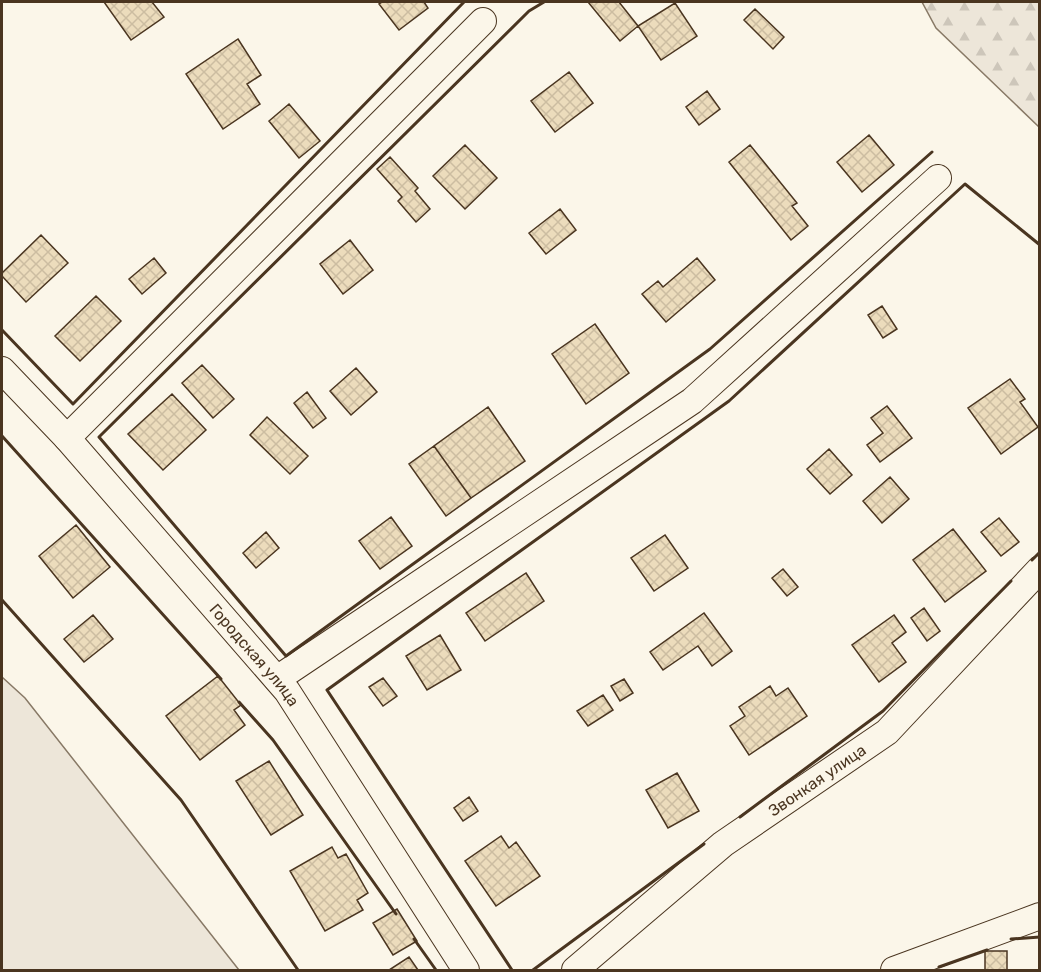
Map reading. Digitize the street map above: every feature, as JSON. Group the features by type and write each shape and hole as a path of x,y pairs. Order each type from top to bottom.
{"street":[{"path":"67,438 483,21"},
{"path":"277,679 692,401 938,178"},
{"name":"Городская улица","path":"2,370 67,438 287,691 466,970"},
{"name":"Звонкая улица","path":"575,970 723,844 887,732 1040,569"},
{"path":"894,970 1040,916"}],"green space":[{"path":"922,2 1039,2 1039,127 936,28"},
{"path":"2,677 25,698 239,970 2,970"}],"building":[{"path":"104,2 152,2 164,17 131,40"},
{"path":"382,2 424,2 428,8 399,30 379,4"},
{"path":"588,2 619,2 638,26 620,41"},
{"path":"675,3 697,36 661,60 638,26"},
{"path":"755,9 784,37 773,49 744,20"},
{"path":"238,39 261,75 247,84 260,104 223,129 186,74"},
{"path":"569,72 593,103 555,132 531,101"},
{"path":"707,91 720,109 699,125 686,107"},
{"path":"289,104 320,141 299,158 269,121"},
{"path":"869,135 894,165 862,192 837,162"},
{"path":"465,145 497,178 465,209 433,176"},
{"path":"750,145 797,203 792,206 808,226 791,240 729,162"},
{"path":"390,157 418,188 415,191 430,209 416,222 398,201 402,197 377,169"},
{"path":"560,209 576,230 546,254 529,233"},
{"path":"41,235 68,263 26,302 2,276 2,273"},
{"path":"350,240 373,270 343,294 320,264"},
{"path":"154,258 166,273 142,294 129,279"},
{"path":"697,258 715,280 666,322 642,294 658,281 663,287"},
{"path":"96,296 121,321 80,361 55,336"},
{"path":"882,306 897,329 883,338 868,315"},
{"path":"595,324 629,373 586,404 552,354"},
{"path":"202,365 234,399 213,418 182,383"},
{"path":"356,368 377,392 351,415 330,391"},
{"path":"1010,379 1025,399 1020,402 1038,427 1001,454 968,408"},
{"path":"307,392 326,418 313,428 294,403"},
{"path":"172,394 206,430 163,470 128,434"},
{"path":"887,406 912,438 880,462 867,445 883,433 871,418"},
{"path":"488,407 525,461 471,498 434,446"},
{"path":"267,417 308,456 290,474 250,435"},
{"path":"434,446 471,498 446,516 409,464"},
{"path":"829,449 852,475 830,494 807,469"},
{"path":"890,477 909,499 882,523 863,501"},
{"path":"391,517 412,546 380,569 359,541"},
{"path":"999,518 1019,542 1001,556 981,532"},
{"path":"76,525 110,567 73,598 39,556"},
{"path":"953,529 986,571 945,602 913,560"},
{"path":"266,532 279,548 256,568 243,553"},
{"path":"665,535 688,568 654,591 631,558"},
{"path":"783,569 798,587 787,596 772,578"},
{"path":"526,573 544,601 485,641 466,613"},
{"path":"924,608 940,631 927,641 911,618"},
{"path":"704,613 732,651 712,666 698,646 663,670 650,652"},
{"path":"93,615 113,639 84,662 64,639"},
{"path":"894,615 906,632 892,643 906,662 879,682 852,645"},
{"path":"440,635 461,670 427,690 406,656"},
{"path":"218,676 241,705 234,710 245,725 200,760 166,716"},
{"path":"383,678 397,696 383,706 369,687"},
{"path":"624,679 633,693 620,701 611,686"},
{"path":"770,686 776,696 788,688 807,716 749,755 730,726 745,716 739,707"},
{"path":"603,695 613,710 588,726 577,711"},
{"path":"269,761 303,815 271,835 236,781"},
{"path":"677,773 699,811 668,828 646,790"},
{"path":"469,797 478,811 463,821 454,808"},
{"path":"501,836 509,848 516,842 540,876 496,906 465,861"},
{"path":"332,847 338,858 346,854 368,893 357,900 363,910 325,931 290,871"},
{"path":"397,909 417,941 393,955 373,923"},
{"path":"985,951 1007,951 1007,970 985,970"},
{"path":"409,957 418,970 389,970"}],"wall":[{"path":"2,330 73,404 464,2"},
{"path":"544,2 529,11 99,437 286,656 710,349 932,152"},
{"path":"512,970 327,690 729,401 965,184 1040,245"},
{"path":"2,436 221,679"},
{"path":"1032,560 1040,552"},
{"path":"740,817 883,711 1011,581"},
{"path":"2,600 181,800 298,970"},
{"path":"239,702 273,740 396,914"},
{"path":"533,970 704,844"},
{"path":"1011,939 1040,937"},
{"path":"414,939 436,970"},
{"path":"939,967 987,950"}]}
